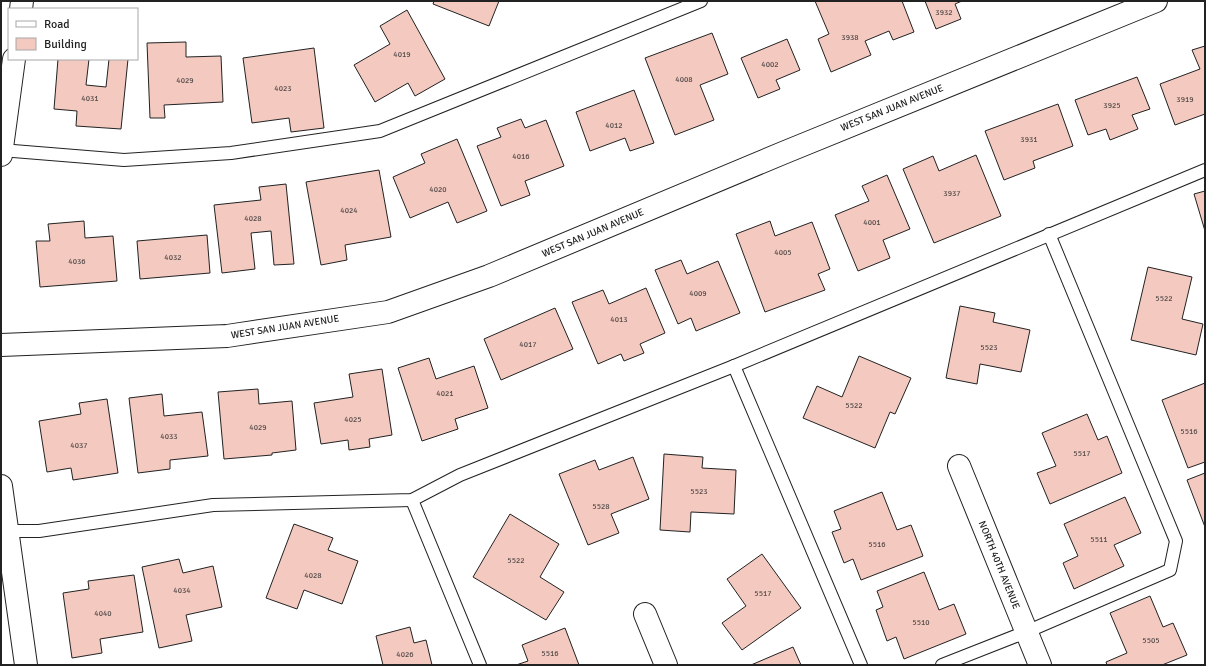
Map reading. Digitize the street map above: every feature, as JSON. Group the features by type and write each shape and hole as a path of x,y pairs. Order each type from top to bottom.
{"street":[{"name":"WEST SAN JUAN AVENUE","path":"1,345 227,336 388,312 489,276 782,153 1151,2"},
{"path":"1,151 14,60"},
{"name":"NORTH 40TH AVENUE","path":"959,466 1040,665"},
{"path":"1,486 26,665"},
{"path":"645,614 666,665"}],"lane":[{"path":"1,151 124,160 232,152 380,131 701,1"},
{"path":"7,531 39,531 213,505 412,500 460,475 734,366 1205,170"},
{"path":"942,665 1026,632 1170,570 1176,541 1049,234"},
{"path":"734,366 861,665"},
{"path":"412,500 480,665"}],"building":[{"path":"434,1 499,1 489,26 433,4"},
{"path":"815,1 902,1 914,32 893,40 889,31 865,41 871,55 831,72 818,39 829,34"},
{"path":"925,1 962,1 955,4 961,19 936,29"},
{"path":"407,10 445,79 415,96 408,83 375,102 354,65 390,44 380,26"},
{"path":"712,33 728,74 700,85 714,120 675,135 645,58"},
{"path":"787,39 800,70 776,80 780,89 758,98 741,58"},
{"path":"186,42 186,57 221,56 223,102 164,105 165,118 150,118 147,43"},
{"path":"1205,46 1205,114 1175,125 1160,84 1200,69 1192,50"},
{"path":"314,48 324,128 291,132 289,118 252,123 243,58"},
{"path":"58,60 89,60 86,85 106,87 109,60 128,60 121,129 76,126 77,111 54,109"},
{"path":"1137,77 1150,109 1132,115 1138,129 1110,140 1106,129 1088,135 1075,100"},
{"path":"634,90 654,143 630,151 625,138 590,151 576,112"},
{"path":"1058,104 1073,146 1033,161 1035,168 1004,180 985,131"},
{"path":"521,119 525,128 546,120 564,166 525,181 530,195 501,206 477,146 501,137 497,128"},
{"path":"457,139 487,211 457,223 448,202 410,218 393,177 425,163 421,154"},
{"path":"976,155 1001,216 934,243 903,169 933,156 939,171"},
{"path":"379,170 391,237 345,245 347,260 321,265 306,182"},
{"path":"887,175 910,229 883,240 890,258 858,271 835,215 869,201 862,186"},
{"path":"286,184 294,264 274,265 271,231 251,233 255,269 222,273 214,205 261,200 259,187"},
{"path":"1205,191 1205,231 1194,194"},
{"path":"84,221 85,238 113,236 117,281 40,287 36,241 50,241 48,224"},
{"path":"770,221 775,236 812,222 830,269 818,274 825,290 765,312 736,234"},
{"path":"207,235 210,273 140,279 137,241"},
{"path":"681,260 687,274 718,261 740,313 696,331 691,318 678,324 655,270"},
{"path":"1148,267 1192,277 1182,319 1203,324 1196,355 1131,340"},
{"path":"646,288 665,333 640,344 644,353 624,361 621,354 598,364 572,302 603,290 609,304"},
{"path":"960,306 995,313 993,322 1030,330 1021,372 980,364 977,384 946,378"},
{"path":"555,308 573,349 501,380 484,339"},
{"path":"859,356 911,378 895,414 890,412 875,448 803,418 817,386 842,397"},
{"path":"429,358 436,379 474,366 488,408 455,419 458,429 422,441 398,368"},
{"path":"382,369 392,435 369,439 370,447 349,450 348,440 321,444 314,403 353,397 349,374"},
{"path":"1205,383 1205,462 1188,468 1162,400"},
{"path":"258,389 259,404 292,401 296,450 272,453 272,455 224,459 218,392"},
{"path":"162,394 164,416 202,412 208,456 170,460 170,469 138,473 129,398"},
{"path":"107,399 118,473 73,480 71,468 47,472 39,421 81,414 79,403"},
{"path":"1087,414 1098,440 1107,436 1122,473 1050,504 1037,473 1056,466 1042,433"},
{"path":"664,454 703,457 702,468 736,470 734,514 691,512 690,532 660,530"},
{"path":"633,457 649,499 611,514 619,533 588,545 559,474 595,460 599,470"},
{"path":"1205,473 1205,527 1187,480"},
{"path":"882,492 897,530 911,525 923,556 861,580 853,559 844,563 832,532 841,529 834,511"},
{"path":"1125,497 1141,533 1114,545 1124,566 1074,589 1063,563 1078,556 1064,524"},
{"path":"510,514 559,544 540,577 564,592 546,620 473,577"},
{"path":"294,524 333,538 328,550 358,561 342,604 304,590 297,609 266,598"},
{"path":"762,554 801,608 742,650 722,623 746,606 727,579"},
{"path":"179,559 183,573 213,566 222,607 186,615 192,641 159,648 142,567"},
{"path":"924,572 939,610 954,604 966,634 904,659 896,637 887,641 876,610 883,607 877,591"},
{"path":"134,575 143,632 100,639 102,653 72,658 63,593 89,589 88,581"},
{"path":"1150,596 1163,627 1173,623 1187,655 1162,665 1107,665 1106,662 1127,653 1110,613"},
{"path":"410,627 414,643 426,640 432,665 383,665 376,636"},
{"path":"565,628 579,665 516,665 528,661 522,645"},
{"path":"793,647 801,665 751,665"}]}
